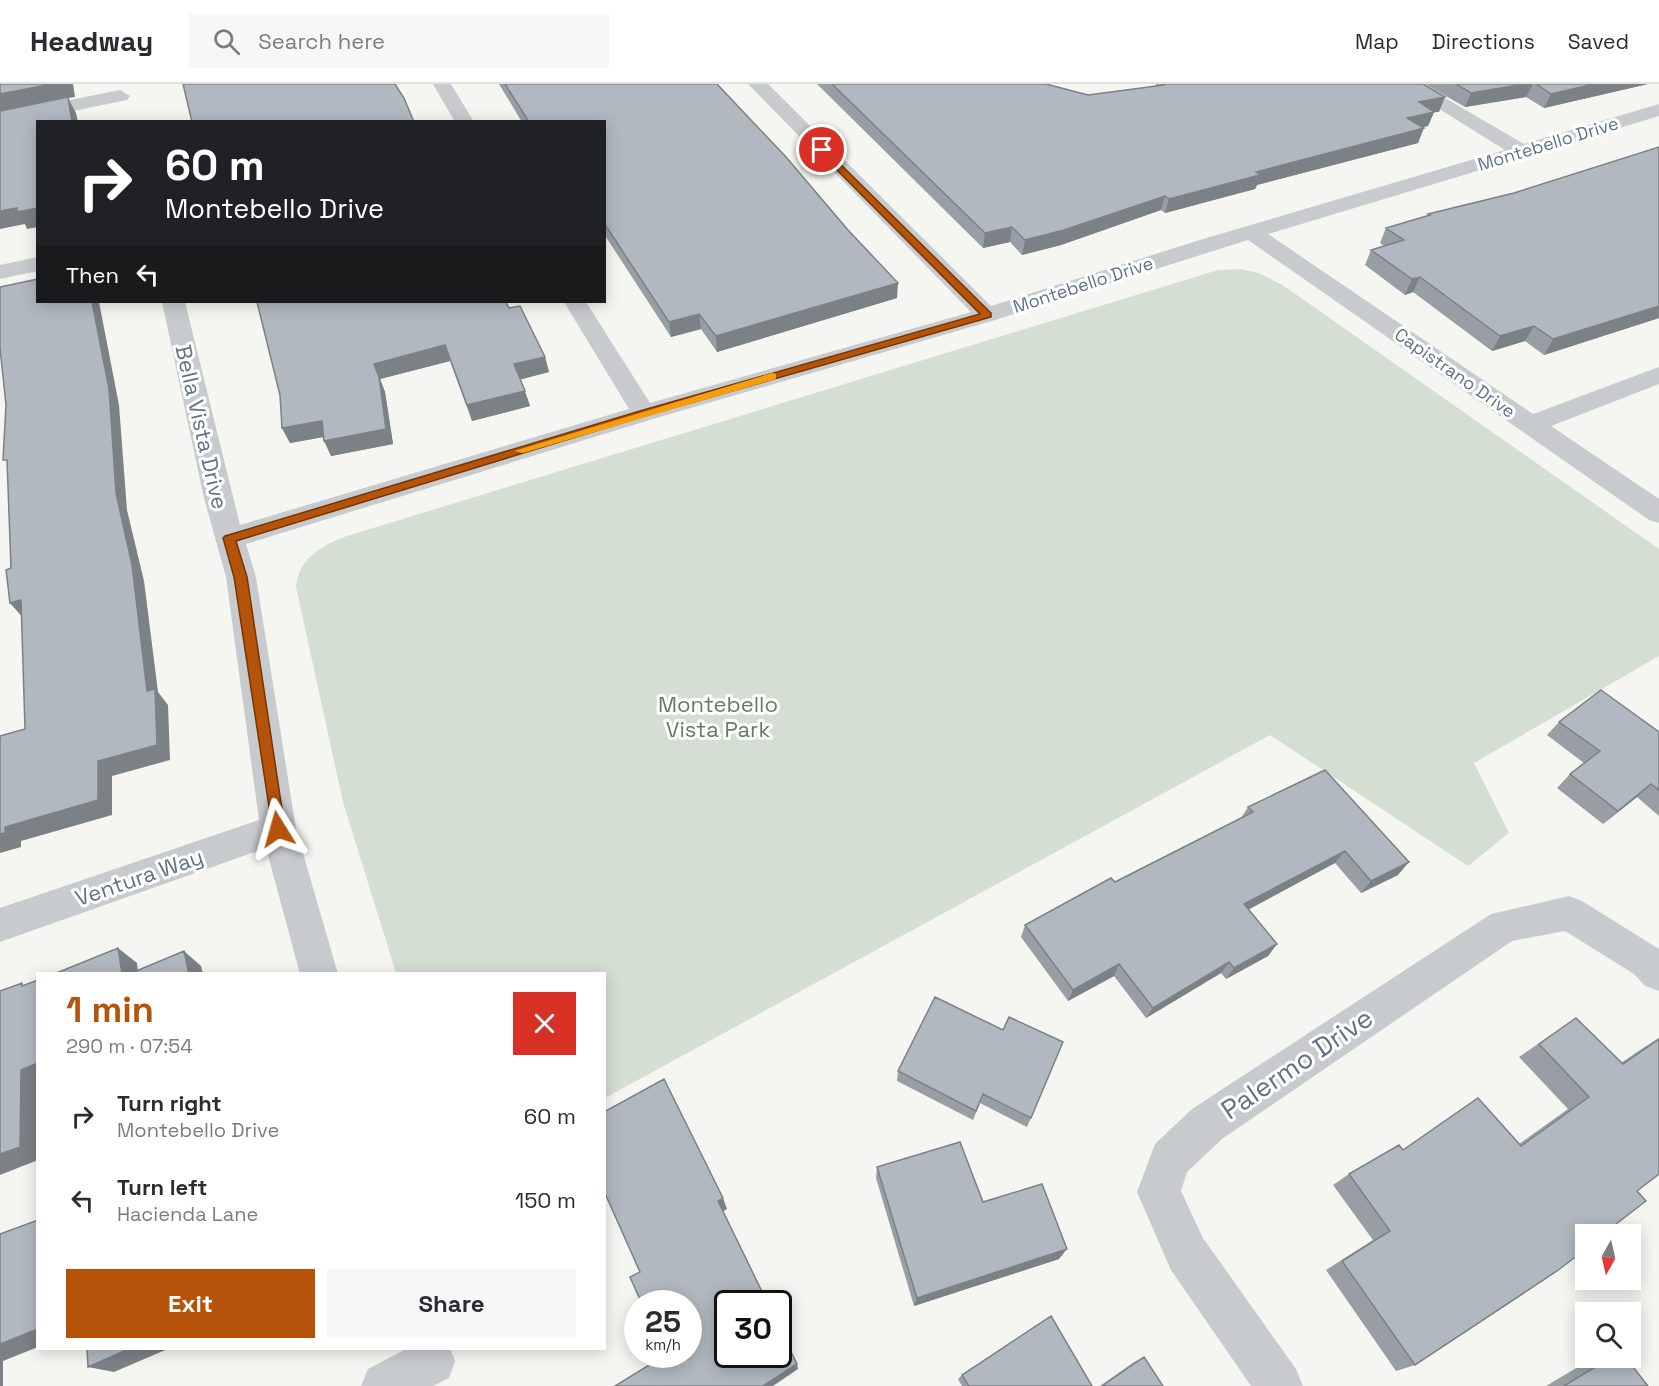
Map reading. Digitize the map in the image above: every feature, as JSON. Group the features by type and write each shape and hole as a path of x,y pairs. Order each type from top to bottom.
{"street":[{"path":"442,84 464,120"},
{"path":"757,84 987,315"},
{"path":"1408,84 1521,151"},
{"path":"0,120 121,98"},
{"name":"Montebello Drive","path":"229,538 644,413 987,315 1659,110"},
{"name":"Capistrano Drive","path":"1252,233 1659,513"},
{"path":"0,272 36,264"},
{"name":"Bella Vista Drive","path":"173,303 229,538 241,577 278,829 318,972"},
{"path":"576,303 644,413"},
{"path":"1530,425 1659,375"},
{"name":"Ventura Way","path":"0,925 278,829"},
{"name":"Palermo Drive","path":"1279,1386 1187,1254 1159,1191 1170,1159 1207,1124 1504,926 1569,913 1647,962 1659,973"},
{"path":"385,1386 434,1365"}],"green space":[{"name":"Montebello Vista Park","path":"1241,269 1259,273 1284,286 1659,549 1659,656 1474,763 1509,833 1468,866 1270,735 606,1097 606,972 396,972 343,802 296,587 301,568 313,554 347,536 1218,270"}],"building":[{"path":"0,84 52,84 0,94"},
{"path":"183,84 395,84 413,120 192,120"},
{"path":"505,84 717,84 786,157 848,230 898,283 716,336 699,314 669,322 606,226 606,120 528,120"},
{"path":"832,84 1046,84 1088,95 1163,84 1423,84 1445,97 1419,102 1434,112 1407,118 1424,128 1256,172 1260,175 1169,199 1165,196 1064,230 1025,240 1012,227 985,233"},
{"path":"1456,84 1524,84 1471,93"},
{"path":"1536,84 1594,84 1551,94"},
{"path":"68,97 72,120 36,120 36,208 17,212 17,208 0,211 0,111"},
{"path":"1659,147 1659,306 1553,339 1534,326 1500,336 1420,277 1412,279 1371,250 1404,240 1386,228 1430,215 1428,214 1514,193"},
{"path":"36,279 36,303 92,303 109,389 116,493 132,565 147,691 155,689 157,745 98,761 98,800 5,827 5,833 0,834 0,736 25,729 21,600 10,603 6,570 11,568 7,460 3,460 6,405 0,348 0,287"},
{"path":"257,303 506,303 509,308 520,306 545,357 514,364 525,391 467,405 445,345 374,364 379,377 386,429 324,441 322,421 282,428 280,395"},
{"path":"1601,690 1659,732 1659,790 1651,784 1618,811 1570,774 1600,751 1559,722"},
{"path":"1325,770 1409,862 1371,881 1345,851 1244,904 1277,944 1234,968 1229,962 1153,1008 1119,964 1073,990 1025,925 1111,878 1115,882 1253,812 1248,807"},
{"path":"118,948 122,972 59,972"},
{"path":"184,951 189,972 134,972"},
{"path":"36,981 36,1064 21,1070 20,1147 0,1154 0,991 22,983 22,986"},
{"path":"935,997 1003,1030 1009,1017 1063,1042 1031,1118 983,1094 976,1111 898,1071"},
{"path":"1576,1018 1623,1064 1659,1039 1659,1174 1637,1191 1646,1201 1616,1224 1575,1224 1575,1257 1415,1365 1342,1261 1390,1231 1349,1174 1399,1145 1403,1150 1478,1098 1521,1146 1589,1097 1539,1044"},
{"path":"664,1079 723,1198 718,1201 761,1290 714,1290 714,1368 791,1368 763,1386 615,1386 644,1368 702,1368 702,1290 636,1290 630,1277 640,1272 606,1196 606,1111"},
{"path":"960,1142 983,1202 1042,1184 1067,1249 917,1298 877,1167"},
{"path":"36,1221 36,1330 0,1344 0,1234"},
{"path":"1051,1316 1092,1386 969,1386 962,1375"},
{"path":"87,1350 126,1350 88,1367"},
{"path":"792,1354 797,1364 792,1367"},
{"path":"1144,1357 1163,1386 1102,1386"},
{"path":"1594,1368 1634,1368 1648,1386 1564,1386"}],"slow traffic":[{"path":"519,451 772,377"}],"route":[{"path":"278,829 241,577 229,538 644,413 987,315 953,284 822,150"}]}
